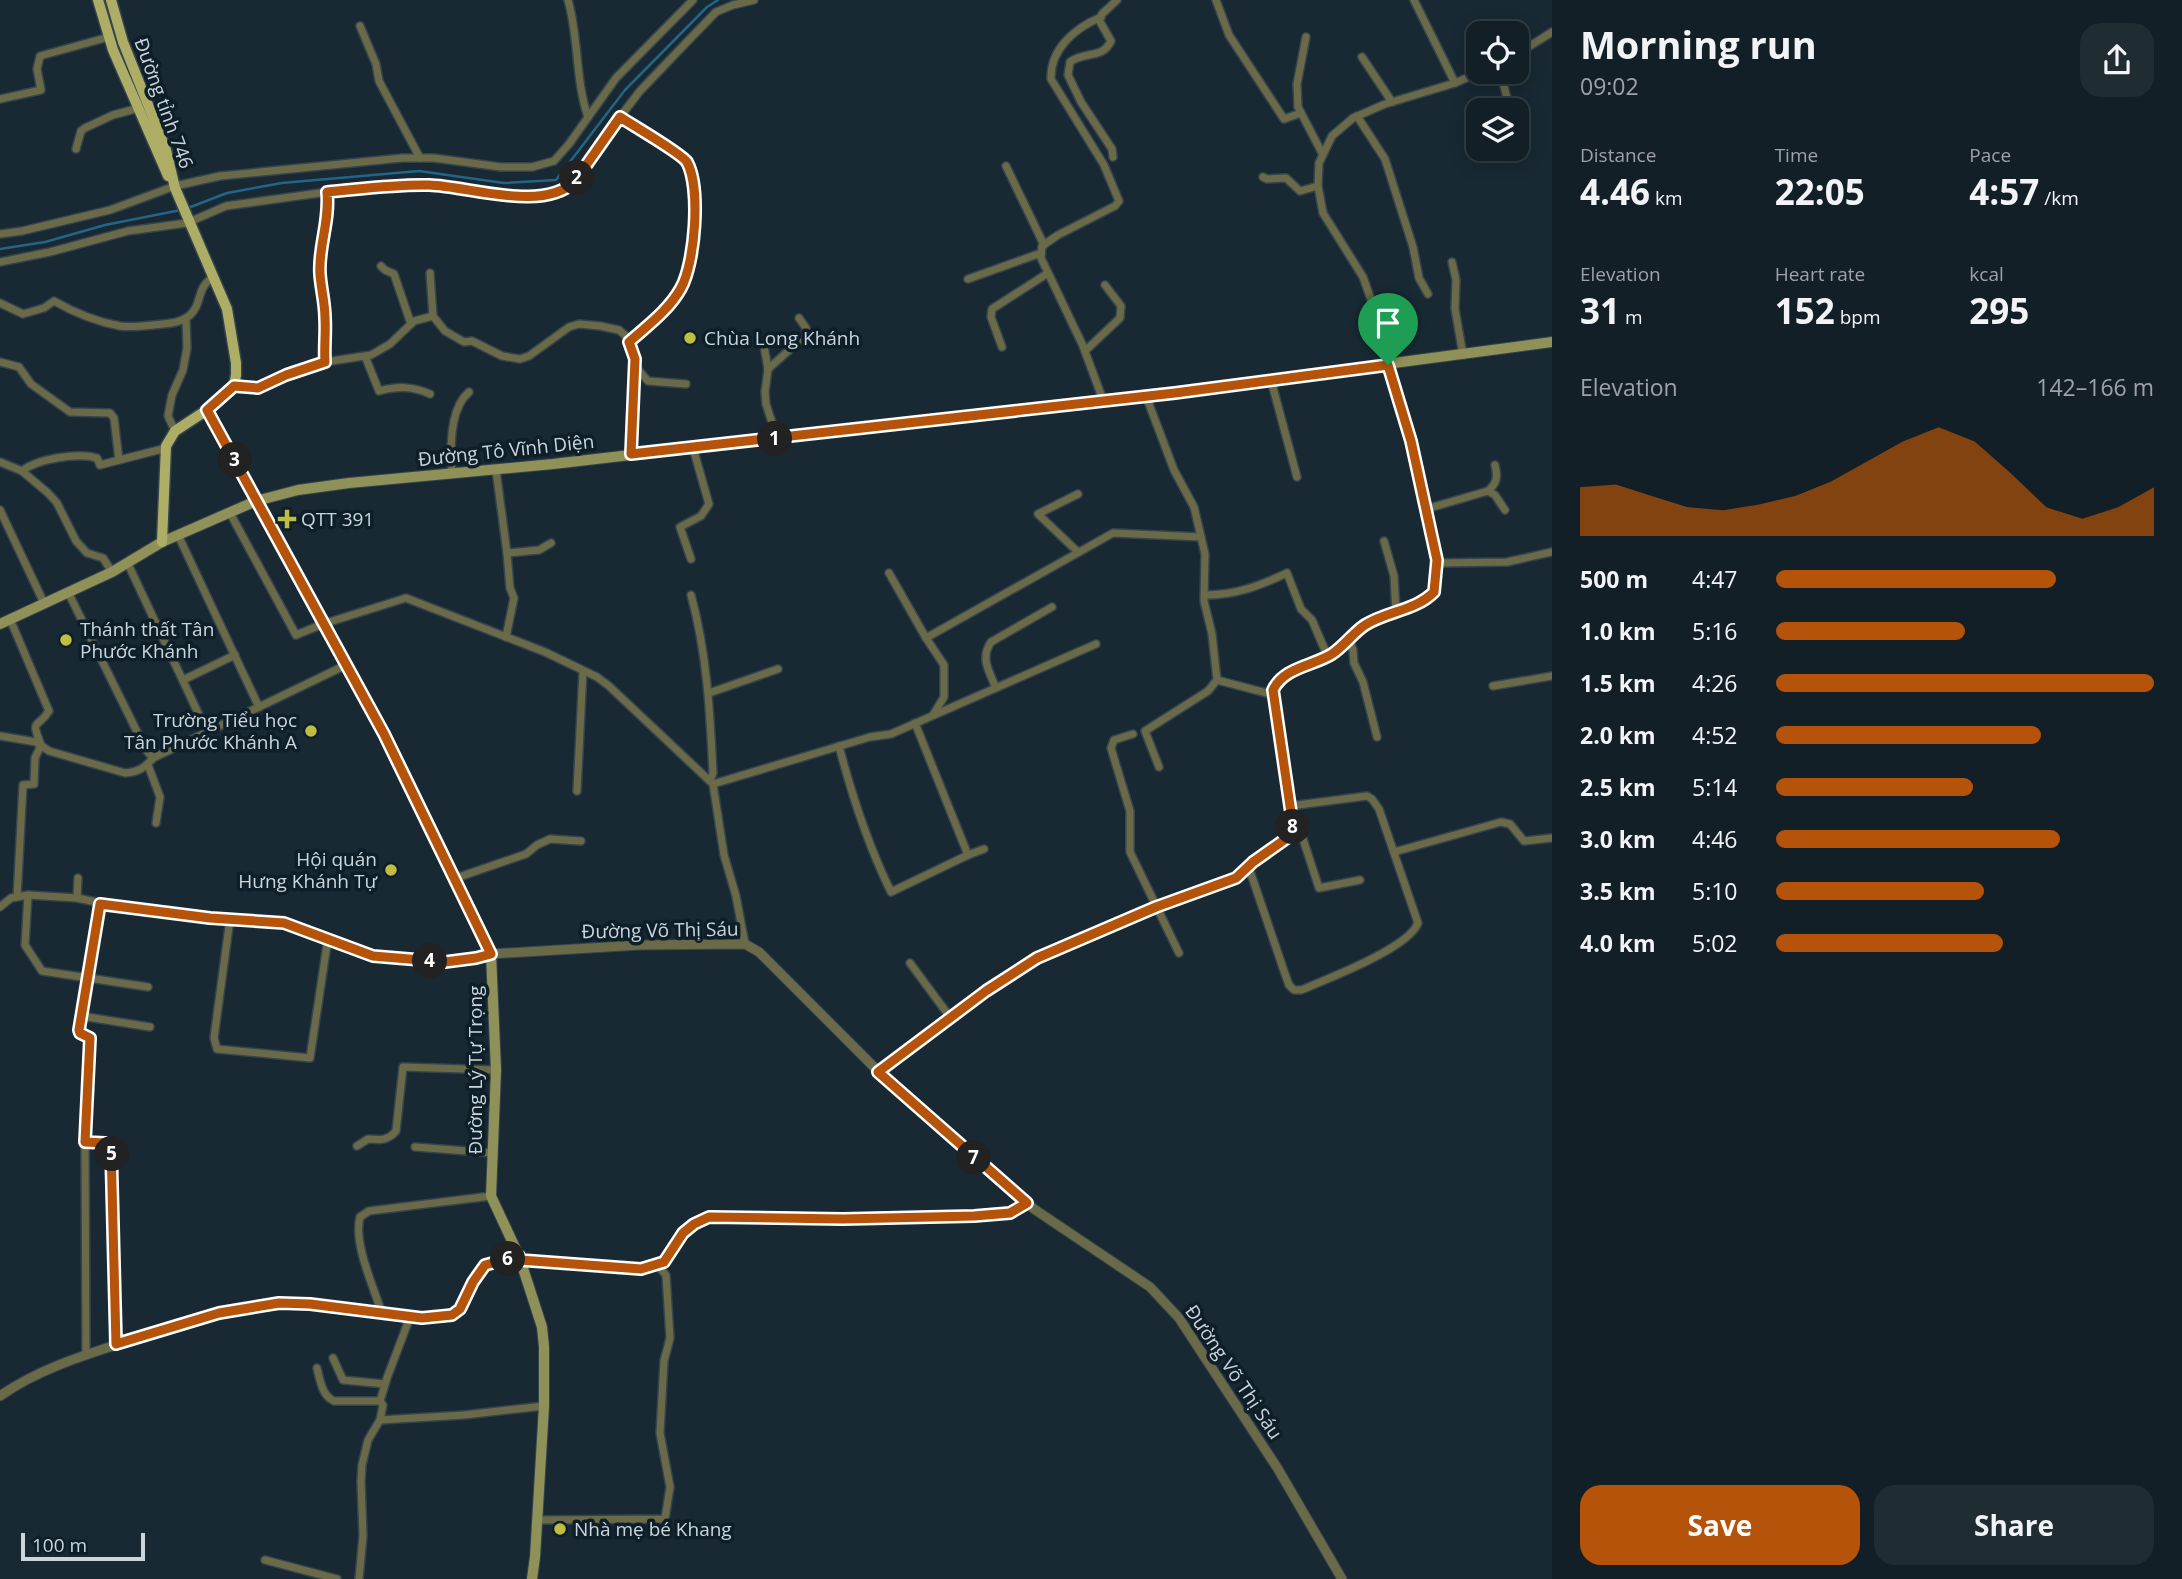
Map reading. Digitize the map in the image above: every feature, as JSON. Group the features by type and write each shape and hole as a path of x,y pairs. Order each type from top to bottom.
{"main road":[{"name":"Đường tỉnh 746","path":"99,0 109,37 157,153 174,186"},
{"name":"Đường tỉnh 746","path":"111,0 123,41 166,150 174,186"},
{"path":"162,542 166,448 175,432 207,410 234,386 236,375 233,336 227,309 174,186"},
{"name":"Đường Tô Vĩnh Diện","path":"256,501 298,490 1146,396 1552,342"},
{"name":"Đường Lý Tự Trọng","path":"207,410 384,734 491,954 496,1070 491,1196 519,1258 542,1326 544,1406 532,1579"},
{"path":"5,622 128,564 162,542 256,501"}],"street":[{"path":"568,0 575,24 577,66 589,117"},
{"path":"0,234 110,210 174,186 220,176 420,158 500,167 532,167 554,161 589,117 615,78 693,0"},
{"path":"0,262 128,231 189,223 226,206 327,192 384,185 432,185 523,196 547,195 568,188 640,91 716,12 754,0"},
{"path":"968,279 1043,249 1058,235 1115,206 1119,201 1104,165 1051,79 1055,55 1080,26 1101,17 1118,0"},
{"path":"1216,0 1229,35 1284,119 1301,113"},
{"path":"1414,0 1455,83"},
{"path":"1101,17 1099,20 1111,41 1108,48 1100,54 1079,56 1070,62 1068,75 1081,103 1112,149 1113,157"},
{"path":"360,26 376,64 379,81 420,158"},
{"path":"1529,46 1552,32"},
{"path":"0,99 41,90 37,69 40,56 109,37"},
{"path":"1306,37 1297,84 1298,107 1322,153"},
{"path":"1362,57 1392,102"},
{"path":"878,1072 986,991 1037,958 1156,907 1236,878 1294,833 1273,690 1275,685 1298,668 1330,655 1366,624 1419,604 1434,592 1437,564 1411,441 1388,365 1378,319 1363,276 1323,213 1318,186 1319,163 1332,136 1357,116 1466,78"},
{"path":"76,149 85,128 113,115 139,108"},
{"path":"1357,116 1385,159 1413,247 1419,278 1428,294"},
{"path":"620,117 684,159 695,192 696,219 682,287 668,306 629,342"},
{"path":"1006,166 1043,249 1041,258 1085,351 1103,400"},
{"path":"1263,177 1284,177 1300,191 1318,186"},
{"path":"325,362 323,338 326,320 320,273 329,211 327,192"},
{"path":"1452,262 1456,280 1455,309 1463,355"},
{"path":"381,266 394,274 411,324"},
{"path":"430,273 433,316 445,331 464,342 472,341 502,356 520,359 528,356 569,327 579,324 619,330 629,342 634,365 631,454"},
{"path":"1002,347 991,317 992,309 1048,273"},
{"path":"0,303 23,314 44,308 54,301 70,310 120,326 174,323 187,318 195,309 200,289 214,276"},
{"path":"1085,351 1121,318 1121,306 1105,285"},
{"path":"234,386 258,388 293,372 325,362 365,356 390,344 411,324 433,316"},
{"path":"175,432 168,416 172,395 183,370 187,348 187,318"},
{"path":"768,369 804,336 806,328 799,318"},
{"path":"764,346 768,369 766,404 777,439"},
{"path":"365,356 379,391 398,387 417,388 430,394"},
{"path":"0,362 19,367 31,384 70,412 110,413 114,418 119,460"},
{"path":"634,365 648,381 685,384"},
{"path":"1271,380 1297,477"},
{"path":"452,474 450,450 453,422 465,395 469,392"},
{"path":"1146,396 1174,470 1194,507 1205,554 1205,595 1217,680 1208,691 1145,731 1159,767"},
{"path":"22,471 30,464 62,458 90,456 97,458 100,465 166,448"},
{"path":"691,559 680,527 701,516 709,504 693,448"},
{"path":"0,462 22,471 57,503 76,541 87,553 103,558 112,572"},
{"path":"1426,509 1488,491 1495,484 1495,465"},
{"path":"496,470 513,598 506,637"},
{"path":"1488,491 1495,495 1505,510"},
{"path":"1078,494 1038,514 1079,552"},
{"path":"0,510 44,603"},
{"path":"230,513 296,635 395,599 406,598 506,637 597,677 712,782"},
{"path":"926,638 1119,532 1201,537"},
{"path":"178,535 260,707"},
{"path":"1384,541 1394,576 1396,612"},
{"path":"507,552 539,550 551,543"},
{"path":"1437,564 1507,562 1552,552"},
{"path":"128,564 207,732"},
{"path":"890,573 944,665 944,697 932,715"},
{"path":"1205,595 1227,595 1249,590 1287,573 1301,609 1312,620 1330,655"},
{"path":"68,592 146,750 160,797 156,823"},
{"path":"691,595 709,693 712,782 724,855 746,944"},
{"path":"996,688 985,664 986,650 991,642 1052,607"},
{"path":"5,622 50,711 34,727 41,745 35,758 34,783 23,785 17,897"},
{"path":"1349,639 1377,737"},
{"path":"712,782 870,737 891,734 1096,644"},
{"path":"183,680 235,655"},
{"path":"0,736 23,739 49,751 125,773 136,772 207,732 346,666"},
{"path":"709,693 778,669"},
{"path":"577,791 583,671"},
{"path":"1493,686 1552,676"},
{"path":"1217,680 1274,695"},
{"path":"915,723 968,855"},
{"path":"1133,734 1114,740 1111,751 1130,811 1130,852 1179,953"},
{"path":"839,746 873,855 891,892 984,849"},
{"path":"1249,867 1289,985 1294,990 1301,990 1377,956 1415,930 1418,923 1379,808 1372,799 1367,796 1290,806"},
{"path":"1394,852 1501,822 1510,824 1524,841 1552,838"},
{"path":"1294,830 1302,836 1319,888 1360,880"},
{"path":"456,878 526,854 550,839 581,841"},
{"path":"77,898 78,878"},
{"path":"28,895 25,945 42,971 148,987"},
{"path":"0,907 17,897 28,895 77,898 143,911 284,923 373,956 402,960 445,962 491,954"},
{"path":"86,1354 85,1142 90,1038 80,1033 100,904"},
{"path":"230,919 214,1038 217,1048 310,1058 328,938"},
{"name":"Đường Võ Thị Sáu","path":"491,954 640,945 746,944 759,952 878,1072 1027,1203 1150,1287 1179,1318 1279,1469 1342,1579"},
{"path":"910,963 950,1017"},
{"path":"81,1016 150,1027"},
{"path":"357,1146 368,1139 391,1137 396,1131 403,1067 496,1070"},
{"path":"85,1142 105,1143 111,1147 116,1344"},
{"path":"415,1147 493,1153"},
{"path":"382,1314 362,1250 357,1226 360,1217 369,1211 491,1196"},
{"path":"0,1396 24,1380 86,1354 219,1313 256,1305 301,1304 436,1318 452,1315 460,1309 485,1265 519,1258 641,1269 658,1266 664,1262 683,1233 709,1217 843,1219 974,1216 1010,1213 1027,1203"},
{"path":"537,1520 665,1519 670,1487 660,1433 664,1361 670,1338 666,1275 658,1266"},
{"path":"359,1579 363,1536 360,1481 362,1465 368,1440 380,1420 383,1405 380,1401 410,1317"},
{"path":"332,1359 343,1380 385,1384"},
{"path":"317,1368 324,1392 329,1399 380,1401"},
{"path":"380,1420 464,1415 544,1406"},
{"path":"265,1560 337,1579"}],"waterway":[{"path":"188,208 227,193 282,183 419,171 504,183 556,180 625,90 707,7 718,0"},
{"path":"0,249 45,242 105,225 181,210"}],"place":[{"name":"Chùa Long Khánh","path":"690,338"},
{"name":"QTT 391","path":"287,519"},
{"name":"Thánh thất Tân Phước Khánh","path":"66,640"},
{"name":"Trường Tiểu học Tân Phước Khánh A","path":"311,731"},
{"name":"Hội quán Hưng Khánh Tự","path":"391,870"},
{"name":"Nhà mẹ bé Khang","path":"560,1529"}],"route":[{"path":"620,117 684,159 695,192 696,219 689,260 682,287 668,306 629,342 635,359 631,454 1175,393 1388,365 1411,441 1437,560 1434,592 1419,604 1366,624 1332,654 1298,668 1275,685 1273,690 1294,833 1253,862 1236,878 1156,907 1037,958 986,991 878,1072 1027,1203 1010,1213 974,1216 843,1219 709,1217 683,1233 664,1262 658,1266 641,1269 520,1260 519,1256 485,1265 460,1309 452,1315 422,1318 310,1304 279,1303 219,1313 116,1344 111,1147 105,1143 85,1142 90,1038 79,1030 100,904 210,918 284,923 373,956 402,960 445,962 491,954 384,734 207,410 234,386 258,388 300,369 325,362 323,338 326,320 320,273 329,211 327,192 384,185 432,185 523,196 547,195 568,188 575,181 620,117"}]}
